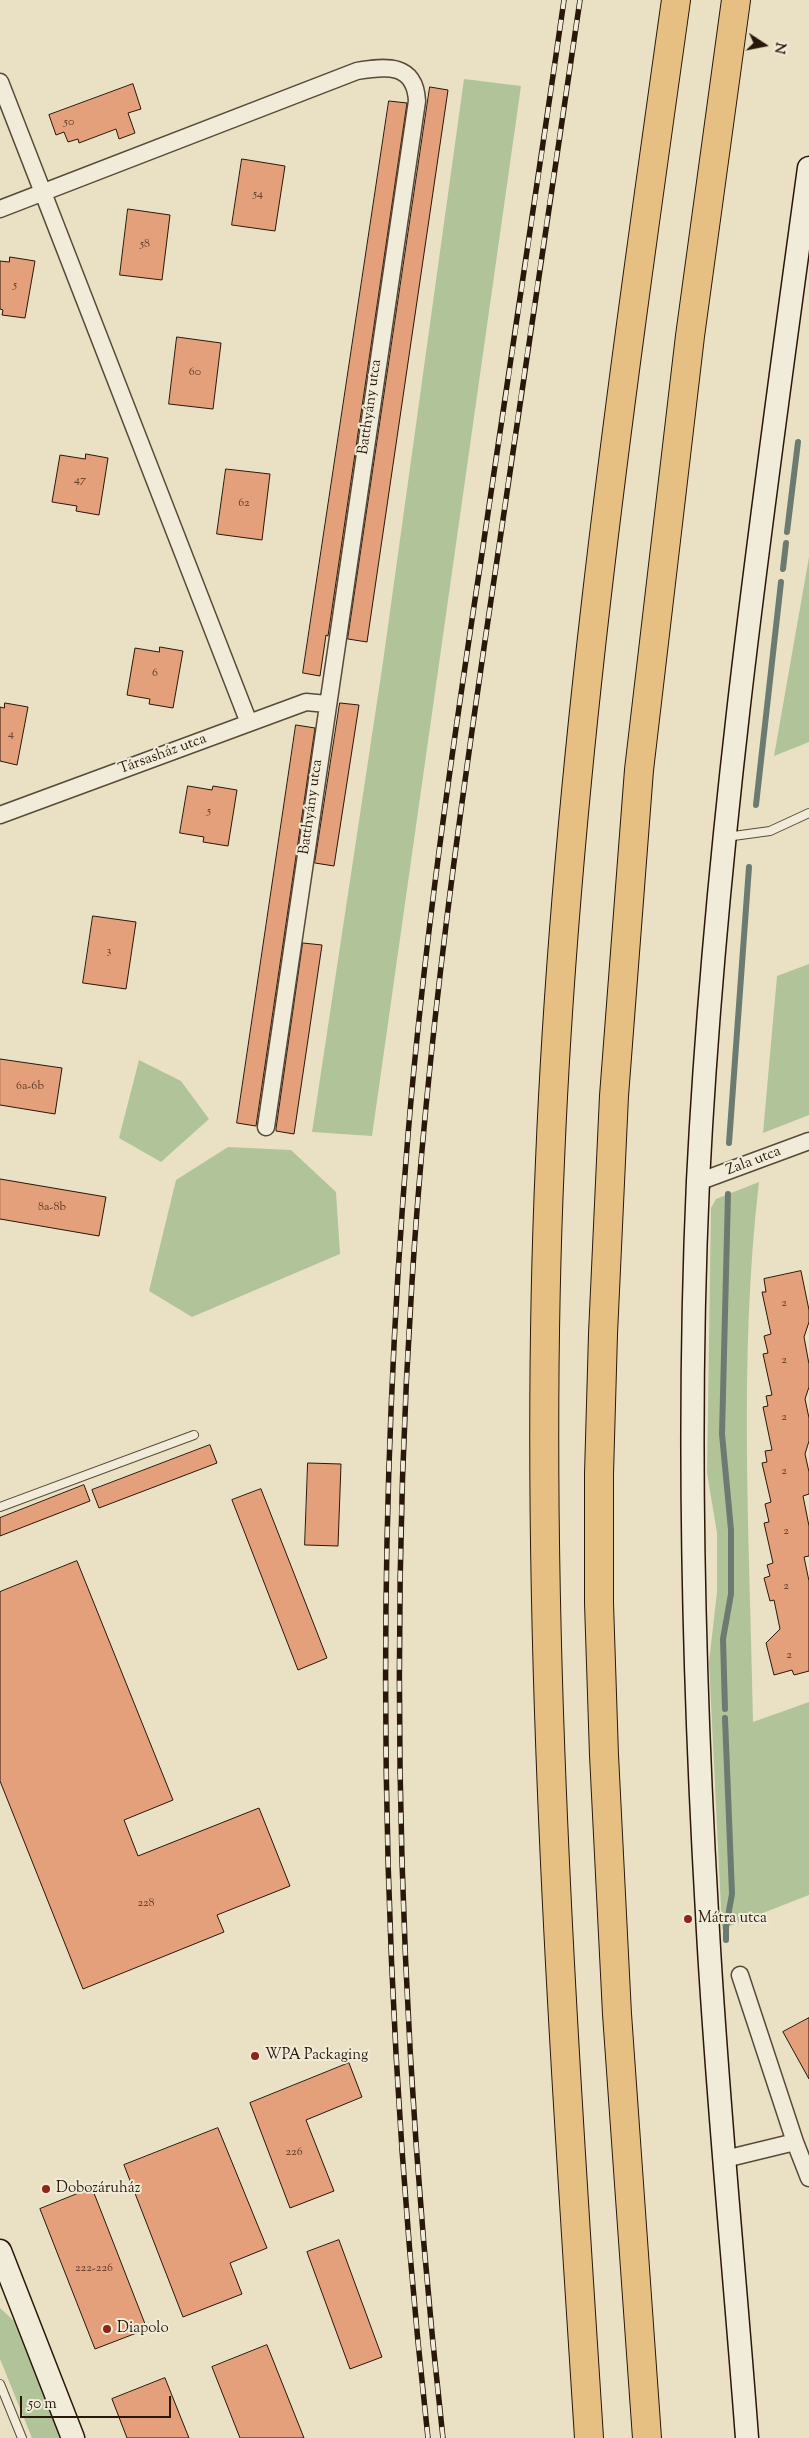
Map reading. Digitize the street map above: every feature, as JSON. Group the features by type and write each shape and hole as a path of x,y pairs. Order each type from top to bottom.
{"highway":[{"path":"589,2438 556,1894 546,1637 544,1473 549,1163 567,903 590,659 613,452 676,0"},
{"path":"647,2438 617,2014 604,1736 599,1553 603,1326 614,1096 639,770 690,336 736,1"}],"street":[{"name":"Batthyány utca","path":"0,209 357,71 385,67 405,73 416,86 417,101 266,1127"},
{"path":"0,82 249,723"},
{"path":"747,2438 707,1917 697,1715 692,1528 698,1182 724,837 750,600 809,168"},
{"name":"Társasház utca","path":"0,816 306,702 327,704"},
{"name":"Zala utca","path":"698,1182 809,1141"},
{"path":"740,1975 795,2142 809,2178"},
{"path":"725,2159 795,2142"},
{"path":"0,2251 6,2285 73,2438"}],"lane":[{"path":"724,837 770,831 809,813"},
{"path":"0,1507 194,1435"},
{"path":"0,2384 22,2438"}],"green space":[{"path":"464,79 521,86 372,1136 312,1132 383,662"},
{"path":"809,557 809,742 774,756"},
{"path":"809,964 809,1115 763,1133 777,976"},
{"path":"139,1060 181,1081 209,1119 161,1162 119,1138"},
{"path":"228,1147 291,1150 336,1192 340,1254 192,1317 149,1291 176,1180"},
{"path":"759,1182 753,1249 747,1384 753,1722 809,1702 809,1895 722,1929 709,1662 717,1592 717,1533 707,1473 711,1208 716,1199"},
{"path":"0,2308 14,2321 60,2438 32,2438 0,2359"}],"building":[{"path":"133,84 141,109 128,113 135,133 119,139 116,129 79,143 78,139 68,142 64,132 56,135 49,115"},
{"path":"430,87 448,90 367,642 348,639"},
{"path":"389,101 407,103 328,636 326,635 320,676 303,673"},
{"path":"242,159 285,166 275,231 232,225"},
{"path":"128,209 170,215 162,280 120,275"},
{"path":"10,257 35,261 25,318 2,315 3,310 0,309 0,261 9,262"},
{"path":"177,337 221,343 213,409 169,404"},
{"path":"86,454 108,458 99,515 76,511 77,506 52,502 60,455 85,459"},
{"path":"226,469 270,474 262,540 217,534"},
{"path":"160,647 183,651 173,708 149,704 150,699 127,695 135,648 159,652"},
{"path":"5,703 28,707 17,765 0,761 0,707 4,708"},
{"path":"340,703 359,705 334,866 315,863"},
{"path":"296,725 315,728 256,1126 237,1123"},
{"path":"188,786 212,790 213,786 237,790 228,846 203,842 204,837 180,833"},
{"path":"93,916 136,922 126,989 83,983"},
{"path":"303,943 322,945 294,1134 276,1131 276,1129"},
{"path":"0,1059 62,1068 55,1114 0,1105"},
{"path":"0,1179 106,1197 99,1236 0,1219"},
{"path":"801,1271 809,1310 809,1322 804,1337 809,1364 809,1387 805,1399 809,1418 809,1441 805,1454 809,1472 809,1494 803,1496 809,1526 809,1556 804,1557 809,1581 809,1671 794,1675 792,1670 774,1675 766,1643 780,1629 774,1600 770,1601 764,1578 770,1576 767,1565 773,1563 764,1523 769,1522 765,1504 771,1502 762,1463 767,1462 765,1451 772,1450 763,1407 768,1406 766,1396 772,1395 763,1354 768,1353 764,1336 771,1334 762,1292 766,1292 764,1279"},
{"path":"210,1445 217,1463 99,1508 92,1490"},
{"path":"308,1463 341,1464 338,1546 305,1545"},
{"path":"84,1485 90,1501 0,1536 0,1518"},
{"path":"261,1489 327,1658 298,1670 232,1500"},
{"path":"77,1561 173,1800 124,1820 138,1856 259,1808 290,1886 217,1915 224,1932 83,1989 0,1781 0,1592"},
{"path":"809,2018 809,2079 783,2032"},
{"path":"349,2063 362,2097 306,2120 334,2191 290,2208 250,2103"},
{"path":"218,2128 267,2248 230,2263 242,2294 183,2317 124,2165"},
{"path":"92,2188 147,2329 95,2349 40,2209"},
{"path":"339,2240 382,2357 350,2369 307,2252"},
{"path":"267,2345 304,2438 240,2438 212,2367"},
{"path":"165,2378 189,2438 127,2438 112,2399"}],"waterway":[{"path":"787,532 798,442"},
{"path":"783,569 786,543"},
{"path":"756,805 781,582"},
{"path":"729,1143 749,867"},
{"path":"725,1709 723,1639 731,1594 731,1530 722,1434 728,1194"},
{"path":"725,1718 732,1894 726,1927 726,1940"}],"railway":[{"path":"428,2438 412,2275 400,2113 391,1950 386,1624 389,1461 397,1298 408,1135 422,991 440,847 564,0"},
{"path":"443,2438 416,2150 402,1861 399,1716 400,1571 404,1427 412,1282 418,1191 436,1010 458,830 580,0"}],"place":[{"name":"Mátra utca","path":"688,1919"},
{"name":"WPA Packaging","path":"255,2056"},
{"name":"Dobozáruház","path":"46,2189"},
{"name":"Diapolo","path":"107,2329"}]}
